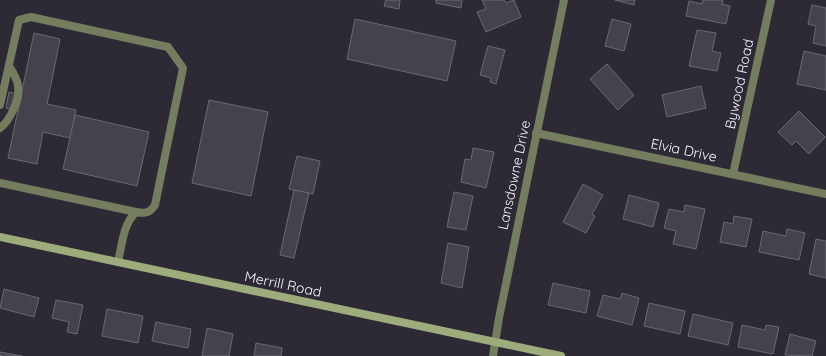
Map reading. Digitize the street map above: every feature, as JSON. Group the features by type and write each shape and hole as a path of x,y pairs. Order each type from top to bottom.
{"main road":[{"name":"Merrill Road","path":"0,236 561,356"}],"street":[{"name":"Lansdowne Drive","path":"493,356 498,318 564,0"},
{"name":"Bywood Road","path":"733,174 771,0"},
{"path":"0,105 19,20 31,17 168,47 183,68 155,205 151,211 144,214 0,183"},
{"path":"0,128 12,113 18,88 16,76 9,66"},
{"name":"Elvia Drive","path":"536,133 826,194"},
{"path":"118,262 127,223 136,212"}],"building":[{"path":"386,0 400,0 399,9 384,6"},
{"path":"436,0 462,0 461,8 436,3"},
{"path":"482,0 504,0 506,3 514,0 521,17 486,32 477,12 486,9"},
{"path":"615,0 635,0 634,5"},
{"path":"703,0 723,0 722,4 730,6 726,24 686,16 689,1 702,4"},
{"path":"812,5 826,8 826,46 813,43 816,26 808,24"},
{"path":"355,19 456,41 447,81 347,59"},
{"path":"612,19 631,24 624,51 605,46"},
{"path":"697,30 716,33 712,51 721,53 717,71 689,66"},
{"path":"34,33 60,39 47,104 76,110 70,138 43,132 37,164 8,158"},
{"path":"488,46 505,50 496,84 490,82 491,78 480,75"},
{"path":"804,51 826,56 826,90 797,84"},
{"path":"607,64 634,95 618,110 590,79"},
{"path":"701,86 706,108 667,117 662,95"},
{"path":"9,92 22,95 18,111 6,108"},
{"path":"209,100 268,112 251,196 192,183"},
{"path":"799,111 825,137 809,154 796,141 792,145 778,132"},
{"path":"75,115 149,132 137,186 63,169"},
{"path":"473,148 494,152 486,188 461,182 465,159 471,160"},
{"path":"297,156 320,161 313,194 289,189"},
{"path":"583,184 603,195 592,214 595,216 586,233 563,222"},
{"path":"294,190 309,193 294,258 280,255"},
{"path":"454,192 473,196 466,230 447,227"},
{"path":"629,195 659,203 653,227 623,219"},
{"path":"685,205 705,209 696,249 673,244 676,231 664,228 669,209 684,212"},
{"path":"734,216 752,219 746,247 720,242 724,222 733,224"},
{"path":"787,229 805,233 799,260 759,252 763,231 786,236"},
{"path":"816,239 826,241 826,278 809,274"},
{"path":"448,243 469,247 462,288 441,283"},
{"path":"553,283 590,291 586,313 548,305"},
{"path":"4,289 39,298 34,317 0,308"},
{"path":"622,293 639,298 632,325 597,316 603,295 620,299"},
{"path":"56,300 83,305 77,334 67,332 69,322 52,318"},
{"path":"649,303 685,311 680,334 644,326"},
{"path":"107,309 143,316 138,343 102,336"},
{"path":"693,314 733,323 728,345 688,336"},
{"path":"156,322 191,329 188,348 152,341"},
{"path":"742,325 765,330 766,325 779,327 773,354 738,347"},
{"path":"207,328 233,334 229,356 202,356"},
{"path":"790,334 816,341 812,356 785,355"},
{"path":"256,343 282,348 281,356 254,356"},
{"path":"0,352 22,356 0,356"}]}
